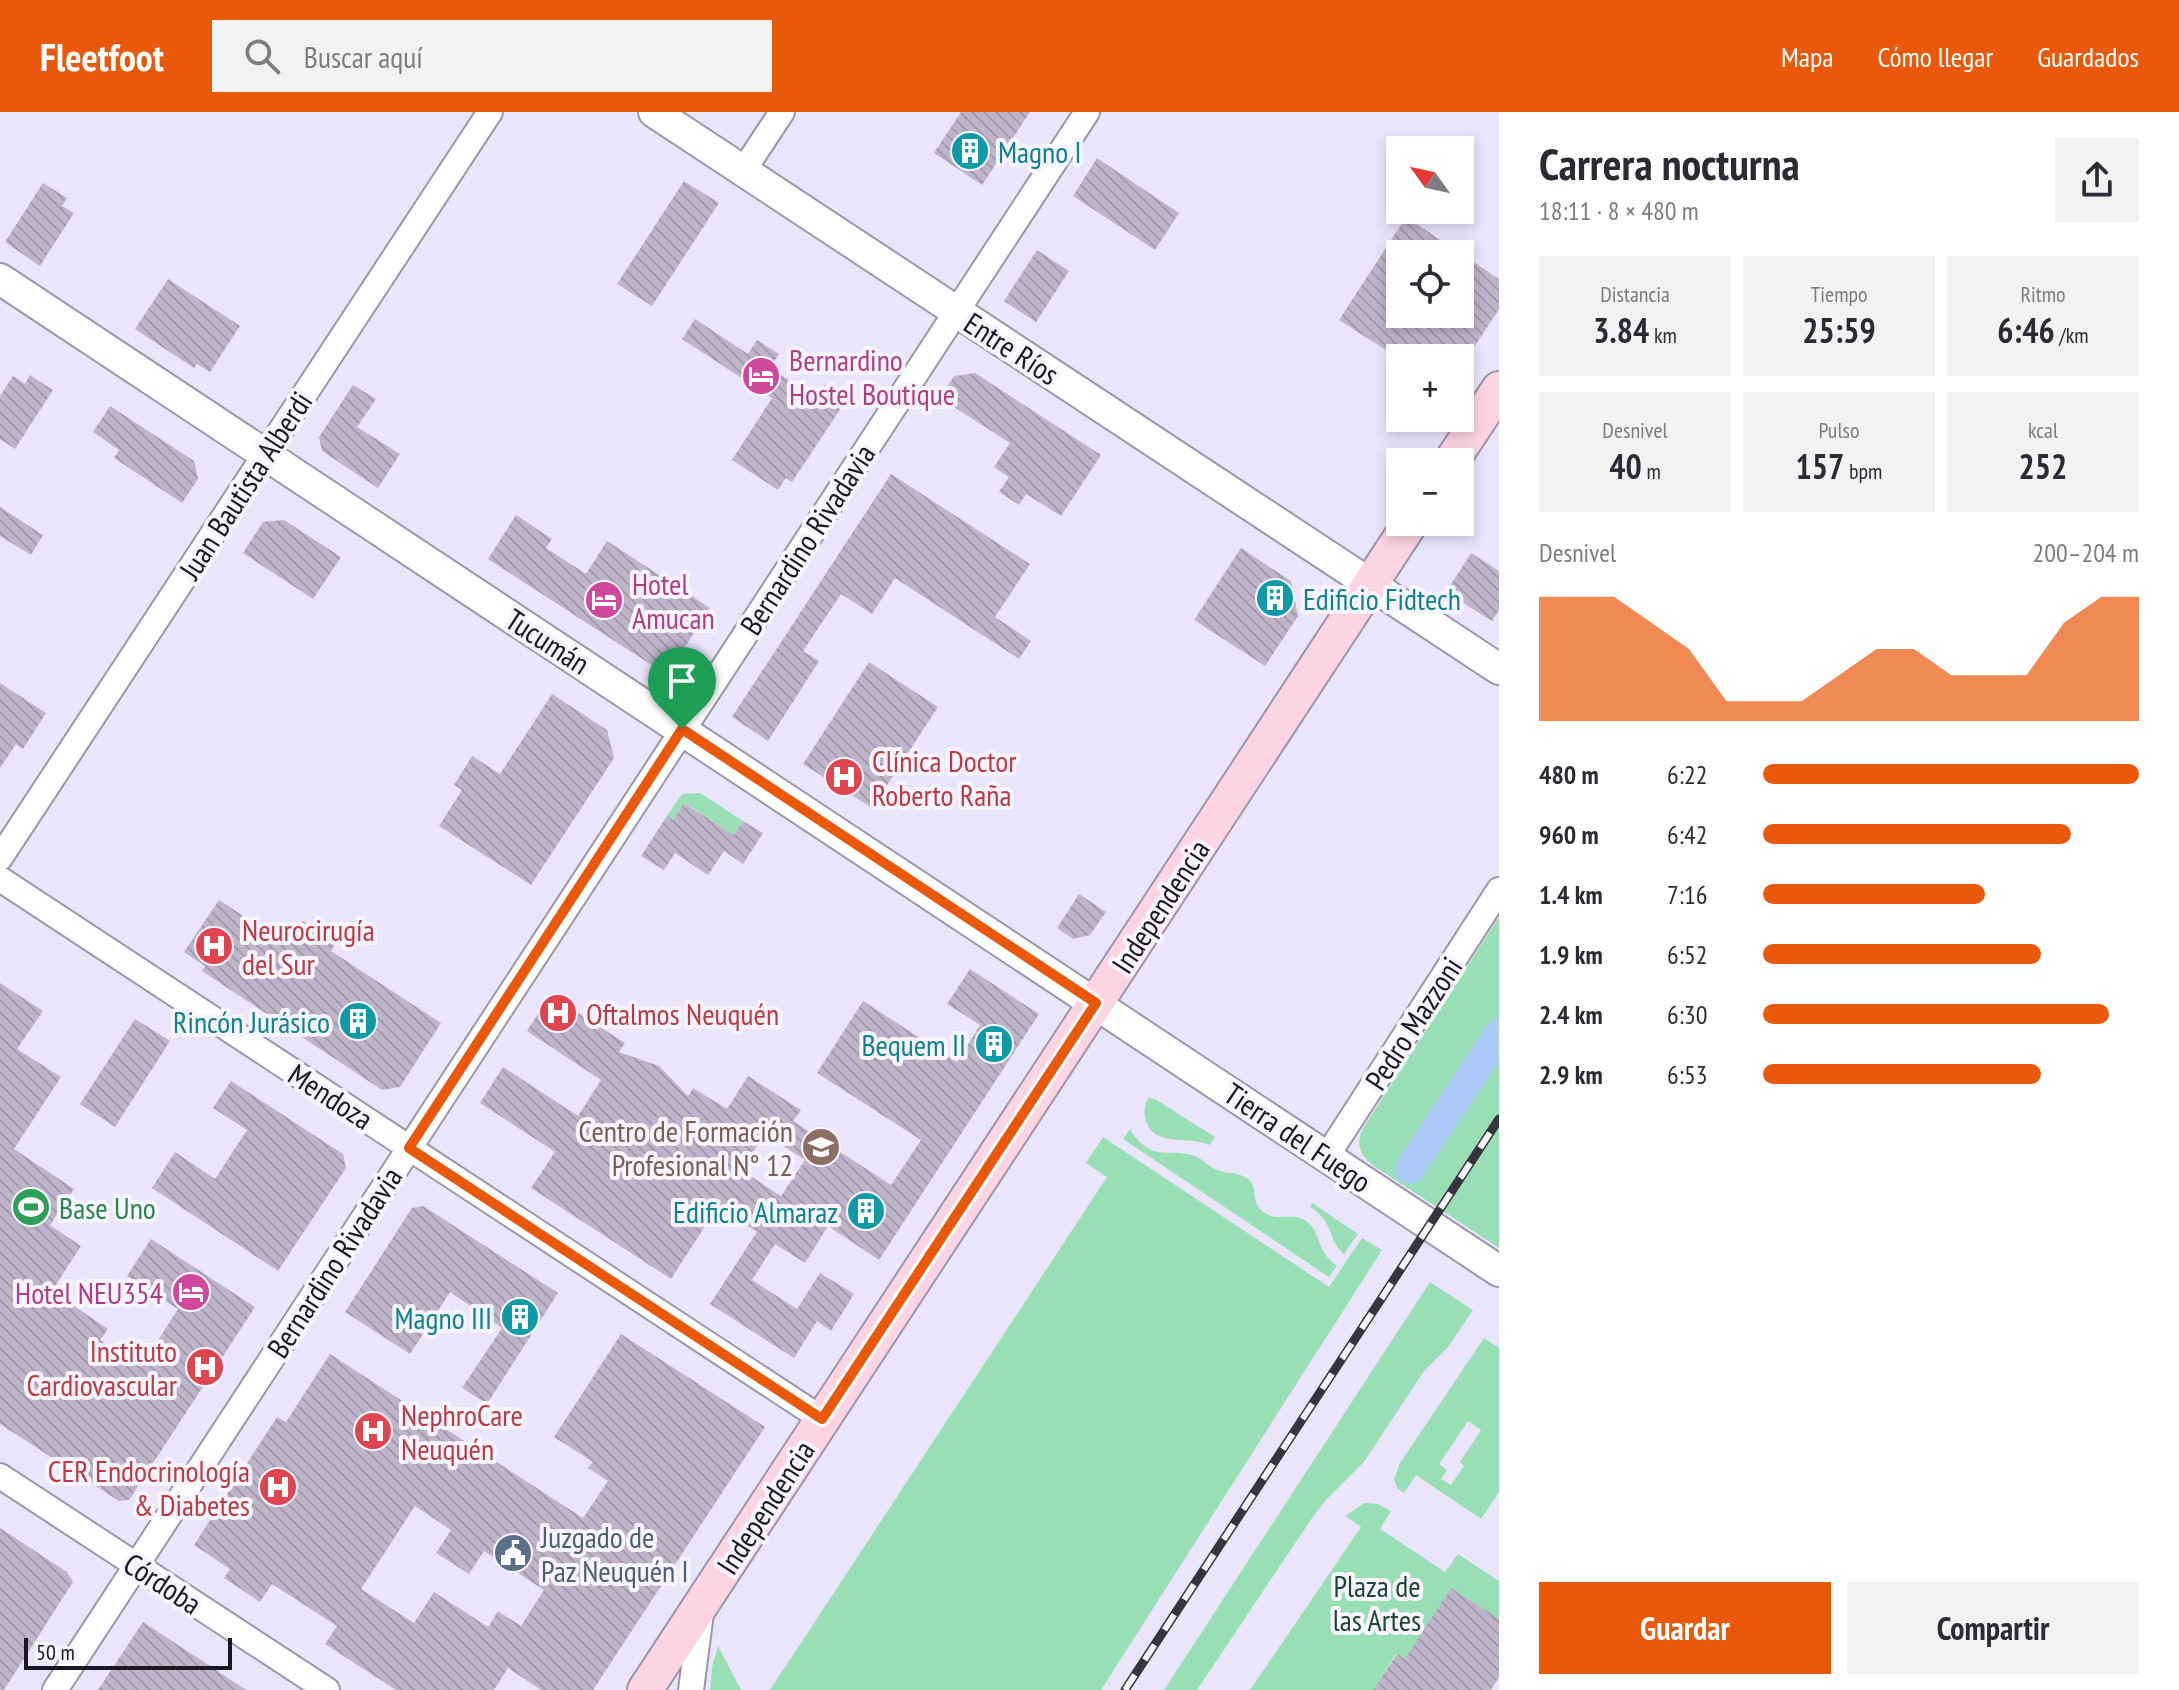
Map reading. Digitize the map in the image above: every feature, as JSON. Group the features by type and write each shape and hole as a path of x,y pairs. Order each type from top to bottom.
{"main road":[{"path":"1460,448 1499,389"},
{"name":"Independencia","path":"645,1690 1402,536"}],"street":[{"name":"Juan Bautista Alberdi","path":"0,858 490,112"},
{"name":"Entre Ríos","path":"654,112 1499,669"},
{"path":"743,171 782,112"},
{"name":"Bernardino Rivadavia","path":"55,1690 1087,112"},
{"name":"Tucumán","path":"0,279 1096,1003"},
{"name":"Mendoza","path":"0,879 822,1419"},
{"name":"Pedro Mazzoni","path":"1327,1156 1499,890"},
{"name":"Tierra del Fuego","path":"1096,1003 1499,1271"},
{"name":"Córdoba","path":"0,1476 327,1690"},
{"path":"691,1690 704,1600"}],"green space":[{"path":"700,793 743,821 734,835 685,803 673,820 667,816 682,794"},
{"path":"1499,917 1499,1248 1374,1166 1362,1154 1359,1144 1363,1128"},
{"path":"1148,1098 1155,1099 1215,1137 1210,1145 1158,1136 1146,1120 1144,1110"},
{"path":"1130,1129 1138,1140 1153,1151 1195,1156 1215,1169 1245,1177 1254,1188 1260,1209 1271,1216 1295,1217 1306,1221 1314,1230 1325,1254 1337,1266 1329,1277 1123,1139"},
{"path":"1103,1137 1329,1287 1362,1238 1382,1250 1101,1690 770,1690 1107,1177 1086,1163"},
{"path":"1312,1203 1358,1234 1344,1254 1324,1219 1310,1207"},
{"name":"Plaza de las Artes","path":"1430,1282 1473,1310 1448,1347 1424,1371 1364,1462 1325,1501 1310,1521 1197,1690 1164,1690"},
{"path":"1484,1338 1499,1348 1499,1492 1481,1519 1416,1475 1404,1493 1398,1489 1394,1480 1400,1463","holes":["1468,1421 1481,1430 1460,1462 1464,1466 1451,1485 1441,1479 1447,1470 1439,1464"]},
{"name":"Plaza de las Artes","path":"1364,1503 1378,1504 1391,1511 1380,1529 1445,1572 1458,1554 1499,1581 1499,1619 1405,1659 1396,1654 1373,1690 1250,1690 1361,1527 1345,1516"},
{"path":"718,1646 741,1690 710,1690"}],"building":[{"name":"Magno I","path":"961,112 1030,112 982,185 934,153"},
{"path":"1097,158 1179,213 1155,250 1073,196"},
{"path":"684,181 719,203 652,306 617,284"},
{"path":"43,183 67,198 62,206 74,213 40,266 5,242"},
{"path":"1401,224 1416,224 1440,240 1391,240"},
{"path":"1386,248 1386,328 1474,328 1474,262 1499,279 1499,309 1474,347 1474,344 1386,344 1386,350 1339,320"},
{"path":"1037,250 1069,271 1036,322 1004,301"},
{"path":"168,279 240,326 210,372 197,364 194,368 135,329"},
{"path":"695,319 748,354 757,340 779,354 770,368 817,398 825,385 847,399 792,482 786,478 778,490 732,460 772,398 682,339"},
{"path":"975,373 1101,455 1061,516 1026,494 1019,505 999,492 1009,477 994,467 1010,443 940,398 954,376"},
{"path":"30,375 53,390 15,449 0,439 0,396 13,376 25,384"},
{"path":"353,385 376,399 357,427 400,454 378,488 322,451 319,437"},
{"path":"110,406 194,461 198,479 182,503 114,458 119,450 93,432"},
{"path":"891,474 1030,564 995,617 1031,641 1019,659 895,578 872,614 841,594 803,651 819,661 768,741 732,717"},
{"path":"0,507 43,535 31,555 0,536"},
{"name":"Hotel Amucan","path":"516,515 552,539 546,548 586,574 607,541 710,608 667,675 488,559"},
{"path":"284,520 341,557 313,599 243,553 263,522"},
{"path":"1241,548 1291,581 1298,616 1265,666 1194,620"},
{"path":"1471,553 1499,571 1499,610 1492,621 1446,592"},
{"path":"869,662 938,707 872,808 803,764"},
{"path":"0,683 46,713 23,749 16,744 0,768"},
{"path":"552,694 607,730 614,758 531,885 439,826 462,790 454,785 472,756 500,774"},
{"path":"684,803 734,835 743,821 763,833 743,864 724,851 708,875 675,853 664,870 641,856 667,816 673,820"},
{"path":"1079,894 1106,912 1090,935 1073,939 1057,928"},
{"path":"219,900 287,944 303,921 336,942 331,951 441,1023 400,1087 382,1090 202,971 205,966 184,952"},
{"path":"970,969 1039,1014 879,1260 828,1226 805,1263 775,1244 752,1280 797,1309 820,1273 854,1294 831,1331 817,1321 794,1358 710,1304 757,1232 718,1206 671,1279 531,1188 555,1152 480,1103 503,1067 578,1116 601,1080 527,1031 550,995 625,1043 619,1052 659,1066 688,1096 693,1088 727,1109 748,1076 801,1110 793,1121 891,1185 921,1140 817,1073 863,1001 957,1062 980,1025 947,1004","holes":["765,1134 805,1160 781,1196 741,1170"]},
{"path":"0,983 43,1011 17,1049 61,1077 14,1149 74,1189 50,1225 81,1246 52,1291 108,1329 100,1340 141,1367 178,1309 127,1276 151,1239 255,1307 129,1500 119,1501 0,1424"},
{"path":"135,1019 170,1041 115,1127 80,1104"},
{"path":"231,1081 343,1154 346,1168 278,1271 152,1188 175,1152 215,1179 247,1130 213,1108"},
{"path":"423,1206 558,1293 487,1404 462,1388 502,1328 450,1292 410,1354 345,1312 412,1208"},
{"path":"621,1334 765,1427 593,1690 541,1690 508,1668 494,1690 396,1690 325,1644 337,1626 272,1584 260,1602 224,1578 230,1569 194,1545 277,1417 286,1422 330,1354 583,1518 608,1481 588,1468 593,1462 554,1437","holes":["415,1506 451,1530 436,1553 469,1574 484,1551 544,1590 521,1626 498,1611 488,1627 434,1592 414,1623 361,1589"]},
{"path":"0,1528 67,1572 73,1582 4,1690 0,1690"},
{"path":"1451,1588 1499,1619 1499,1677 1491,1690 1373,1690 1397,1654 1405,1659"},
{"path":"143,1622 204,1662 246,1690 98,1690"}],"waterway":[{"path":"1410,1169 1499,1034"}],"railway":[{"path":"1125,1690 1499,1119"}],"place":[{"name":"Magno I","path":"970,151"},
{"name":"Bernardino Hostel Boutique","path":"761,376"},
{"name":"Edificio Fidtech","path":"1275,598"},
{"name":"Hotel Amucan","path":"604,600"},
{"name":"Clínica Doctor Roberto Raña","path":"844,777"},
{"name":"Neurocirugía del Sur","path":"214,946"},
{"name":"Oftalmos Neuquén","path":"558,1013"},
{"name":"Rincón Jurásico","path":"358,1021"},
{"name":"Bequem II","path":"994,1044"},
{"name":"Centro de Formación Profesional N° 12","path":"821,1147"},
{"name":"Base Uno","path":"31,1207"},
{"name":"Edificio Almaraz","path":"866,1211"},
{"name":"Hotel NEU354","path":"191,1292"},
{"name":"Magno III","path":"520,1317"},
{"name":"Instituto Cardiovascular","path":"205,1367"},
{"name":"NephroCare Neuquén","path":"373,1431"},
{"name":"CER Endocrinología & Diabetes","path":"278,1487"},
{"name":"Juzgado de Paz Neuquén I","path":"513,1553"}],"route":[{"path":"682,729 1096,1003 822,1419 409,1148 682,729"}]}
